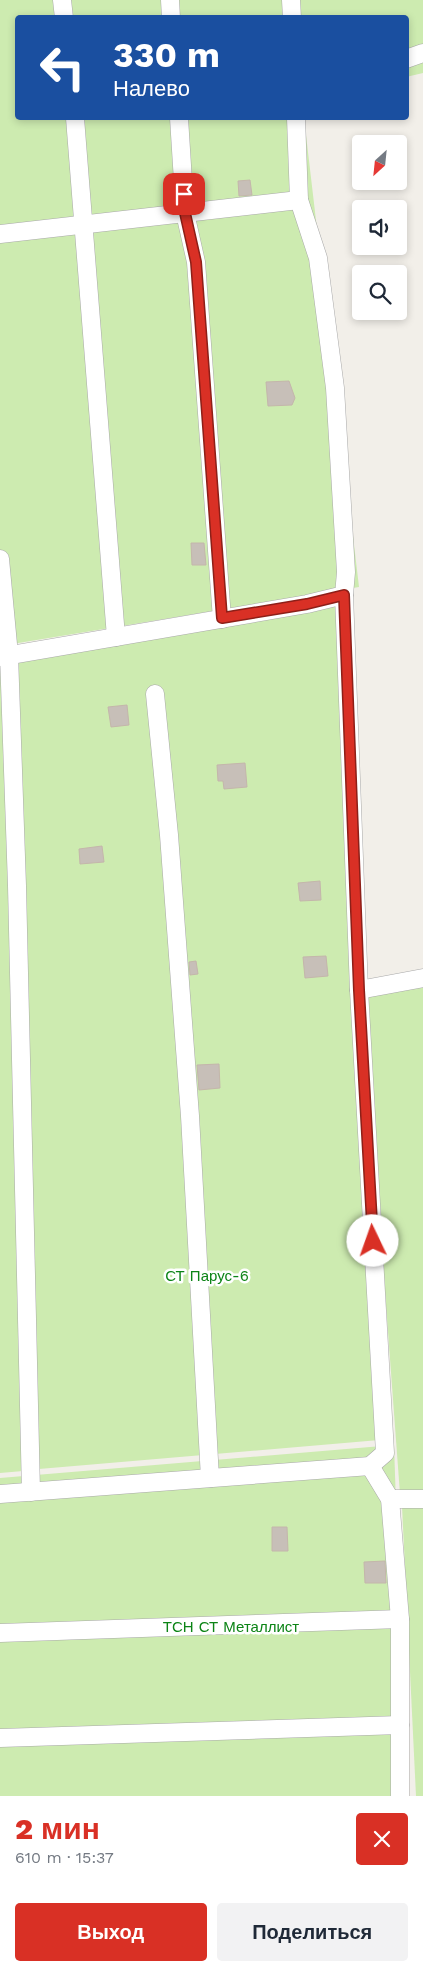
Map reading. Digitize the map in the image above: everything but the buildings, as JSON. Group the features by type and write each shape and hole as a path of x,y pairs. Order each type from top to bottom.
{"street":[{"path":"62,0 64,15"},
{"path":"170,0 171,15"},
{"path":"291,0 292,15"},
{"path":"409,58 423,53"},
{"path":"75,120 116,637"},
{"path":"179,120 185,213 196,262 222,618"},
{"path":"0,1494 370,1466 386,1453 359,990 344,595 345,554 335,388 318,258 299,200 300,122"},
{"path":"0,234 299,200"},
{"path":"0,559 18,916 31,1492"},
{"path":"5,656 307,604 344,595"},
{"path":"155,694 169,835 190,1116 210,1478"},
{"path":"359,990 423,978"},
{"path":"370,1466 390,1499 400,1618 400,1796"},
{"path":"390,1499 423,1499"},
{"path":"0,1633 400,1618"},
{"path":"0,1738 400,1726"}],"green space":[{"path":"0,0 290,0 292,15 15,15 15,120 304,120 359,587 0,646"},
{"path":"293,0 423,0 423,73 409,76 409,15 295,15"},
{"name":"СТ Парус-6","path":"337,604 391,1439 39,1469 15,660"},
{"path":"0,661 4,661 23,1471 0,1473"},
{"path":"423,983 423,1492 400,1494 363,994"},
{"name":"ТСН СТ Металлист","path":"394,1445 406,1796 0,1796 0,1478"},
{"path":"423,1504 423,1796 416,1796 402,1506"}],"route":[{"path":"184,194 185,213 196,262 222,618 307,604 344,595 359,990 373,1241"}]}
